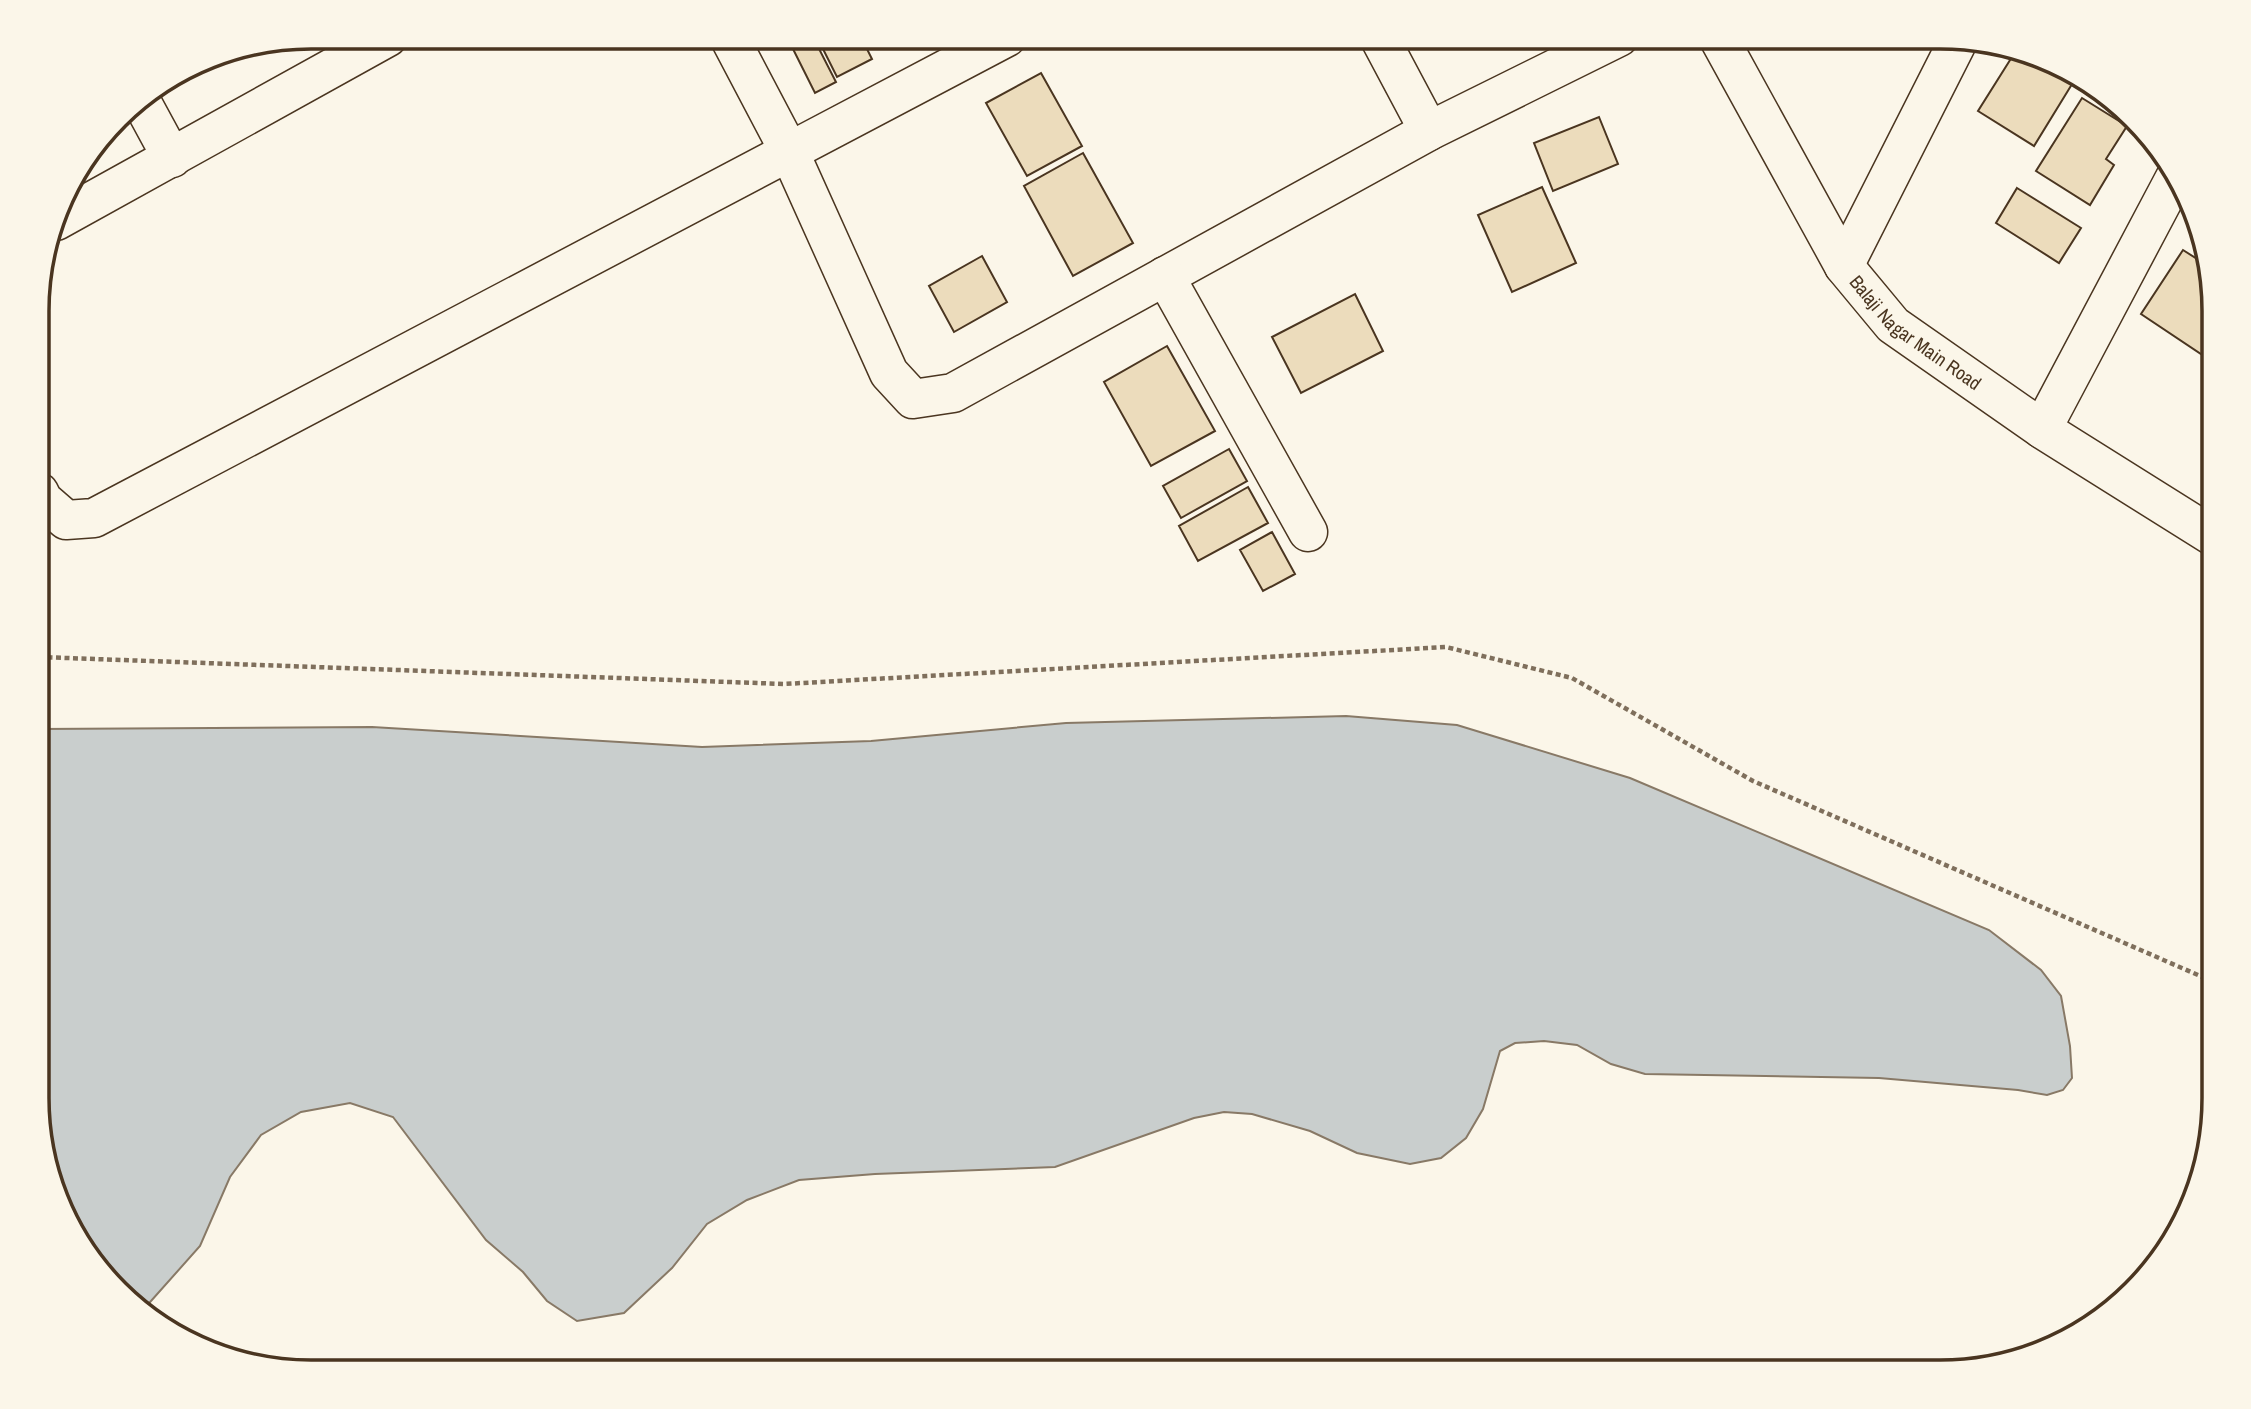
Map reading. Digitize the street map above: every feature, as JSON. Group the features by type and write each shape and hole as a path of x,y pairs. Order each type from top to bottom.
{"street":[{"path":"68,215 366,49"},
{"path":"735,49 789,151 889,373 913,399 953,393 1429,131 1595,49"},
{"path":"49,505 66,520 94,518 984,49"},
{"path":"1385,49 1429,131"},
{"name":"Balaji Nagar Main Road","path":"1725,49 1843,266 1893,326 2042,429 2202,529"},
{"path":"1843,266 1953,50"},
{"path":"145,108 172,158"},
{"path":"2042,429 2171,187"},
{"path":"1165,276 1308,532"}],"path":[{"path":"49,657 784,684 1446,647 1572,678 1753,781 2202,977"}],"shaded area":[{"path":"1346,716 1457,725 1630,778 1989,930 2041,970 2061,996 2070,1046 2072,1078 2063,1090 2047,1095 1879,1078 1645,1074 1611,1064 1577,1045 1544,1041 1515,1043 1500,1051 1483,1109 1466,1138 1441,1158 1410,1164 1357,1153 1310,1131 1252,1114 1224,1112 1194,1118 1055,1167 875,1174 799,1180 747,1200 707,1224 672,1268 624,1313 577,1321 547,1301 523,1272 486,1240 393,1117 350,1103 301,1112 261,1135 230,1177 200,1246 149,1303 114,1271 76,1214 54,1149 49,1098 49,729 372,727 702,747 871,741 1066,723"}],"building":[{"path":"793,49 819,49 836,82 815,93"},
{"path":"823,49 867,49 872,59 837,77"},
{"path":"2011,59 2072,85 2034,146 1978,111"},
{"path":"1041,73 1082,146 1027,176 986,103"},
{"path":"2082,98 2126,127 2106,159 2114,165 2090,205 2036,171"},
{"path":"1599,117 1618,164 1553,191 1534,143"},
{"path":"1083,153 1133,243 1073,276 1024,186"},
{"path":"1542,187 1576,263 1512,292 1478,215"},
{"path":"2017,188 2081,228 2059,263 1996,223"},
{"path":"2183,250 2197,259 2202,311 2202,355 2141,314"},
{"path":"982,256 1007,302 954,332 929,286"},
{"path":"1355,294 1383,351 1301,393 1272,337"},
{"path":"1167,346 1215,431 1151,466 1104,382"},
{"path":"1229,449 1247,481 1181,518 1163,486"},
{"path":"1248,487 1268,523 1198,561 1179,526"},
{"path":"1272,532 1295,574 1263,591 1240,550"}]}
